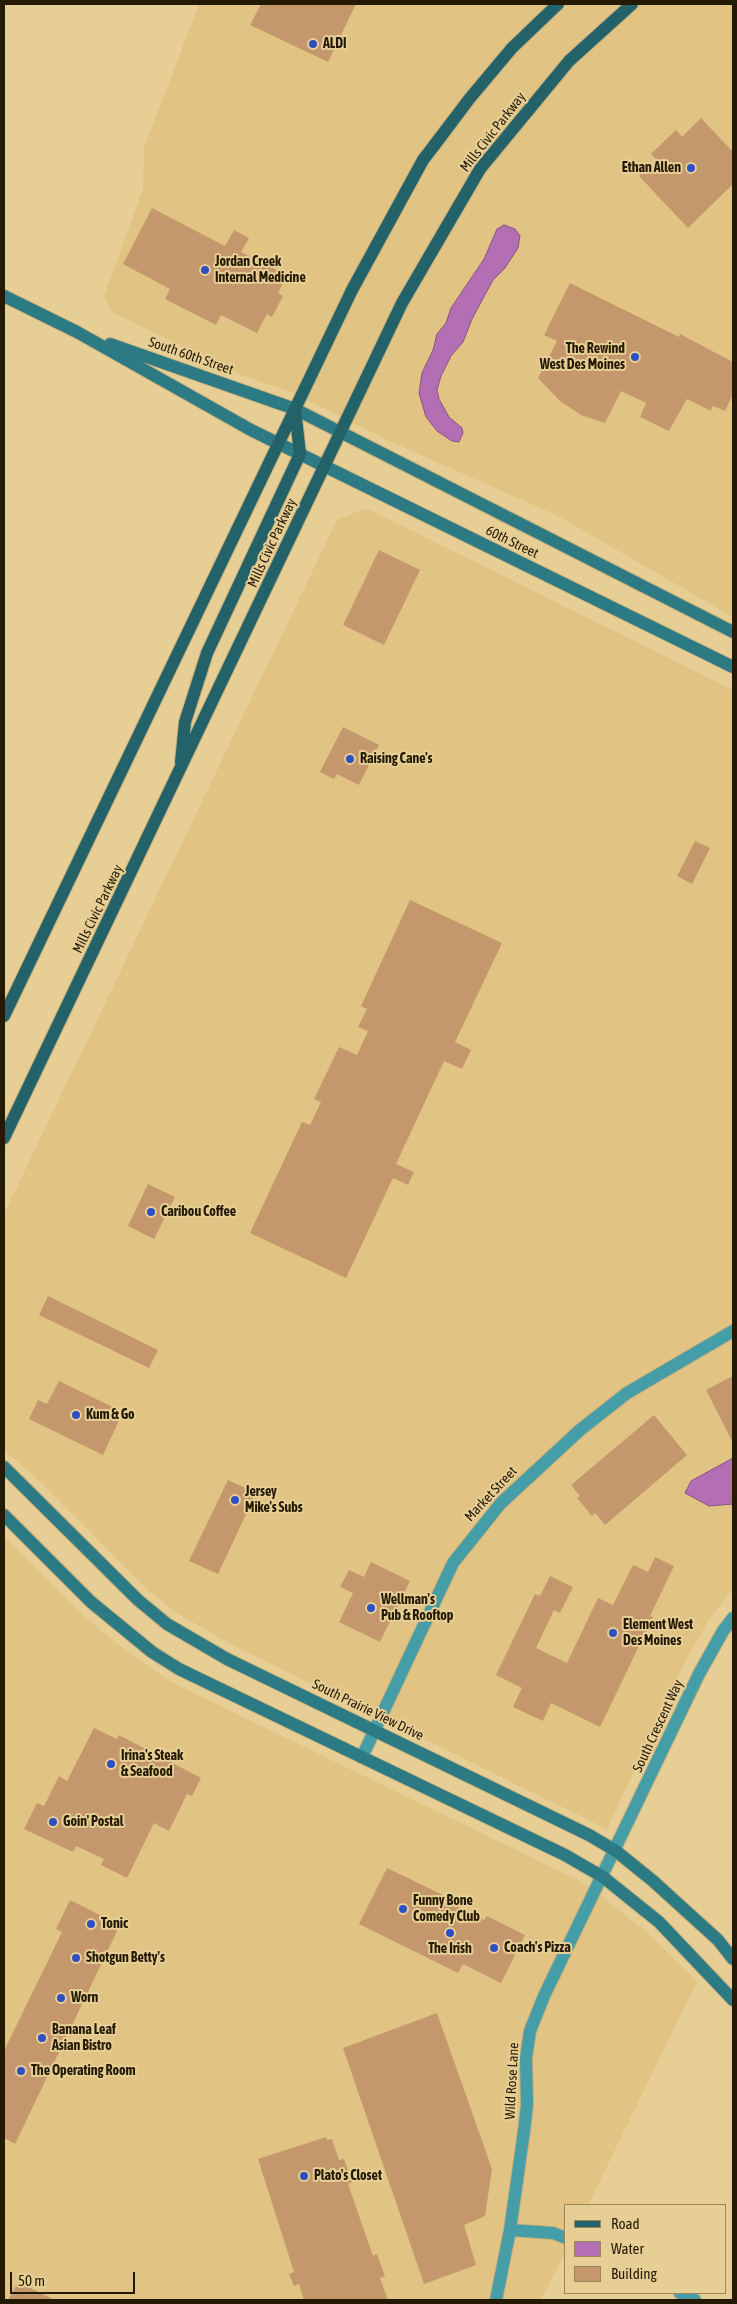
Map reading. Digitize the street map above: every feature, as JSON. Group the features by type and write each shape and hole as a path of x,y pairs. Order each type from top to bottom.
{"main road":[{"path":"4,1016 138,740 352,290 423,160 512,48 558,4"},
{"name":"Mills Civic Parkway","path":"4,1138 402,303 480,168 569,61 632,4"},
{"path":"180,771 184,722 207,653 300,454 294,409"}],"street":[{"name":"South 60th Street","path":"4,296 77,332 278,443"},
{"name":"South 60th Street","path":"77,332 294,409"},
{"name":"60th Street","path":"294,409 341,431 733,632"},
{"name":"60th Street","path":"278,443 733,668"},
{"name":"Market Street","path":"362,1757 453,1563 501,1503 580,1430 627,1394 733,1331"},
{"name":"South Prairie View Drive","path":"4,1468 138,1600 167,1624 227,1658 589,1835 616,1851 696,1919 718,1940 733,1959"},
{"path":"4,1514 91,1602 152,1652 179,1669 565,1856 603,1877 659,1922 733,2000"},
{"name":"South Crescent Way","path":"616,1851 699,1674 723,1630 733,1618"},
{"name":"Wild Rose Lane","path":"496,2300 510,2230 527,2105 526,2058 530,2031 544,1996 616,1851"},
{"path":"510,2230 553,2234 564,2237"},
{"path":"682,2294 695,2300"}],"shaded area":[{"path":"199,4 733,4 733,617 558,516 385,439 291,392 241,375 112,312 104,296 143,189 144,148"},
{"path":"366,508 733,690 733,1589 708,1621 683,1666 607,1829 234,1646 175,1612 147,1589 41,1482 4,1450 4,1214 337,520"},
{"path":"4,1536 81,1613 112,1640 171,1682 578,1880 594,1890 649,1934 697,1982 588,2204 564,2204 564,2254 541,2300 4,2300"}],"water":[{"path":"504,225 515,229 520,236 518,248 505,268 493,280 472,319 463,342 451,356 441,376 437,390 439,399 449,417 462,428 463,433 459,442 452,441 437,431 426,417 419,393 422,373 433,350 437,334 446,323 451,308 484,259 497,229"},
{"path":"733,1458 733,1504 709,1506 685,1493 691,1481"}],"building":[{"name":"ALDI","path":"261,4 356,4 328,62 250,25"},
{"name":"Ethan Allen","path":"701,118 733,152 733,184 688,228 639,176 657,160 651,154 676,130 682,137"},
{"name":"Jordan Creek Internal Medicine","path":"152,208 225,246 234,230 249,238 241,252 287,275 278,293 283,296 272,317 267,314 257,333 221,315 216,325 165,299 170,289 123,264"},
{"name":"The Rewind West Des Moines","path":"570,283 679,337 680,334 733,362 733,394 725,411 713,406 711,411 687,399 669,431 640,417 646,403 621,391 605,423 581,415 560,401 538,378 557,341 544,335"},
{"path":"379,550 420,570 384,645 343,625"},
{"name":"Raising Cane's","path":"343,727 379,745 359,785 337,774 334,779 320,772"},
{"path":"695,841 710,848 692,884 677,876"},
{"path":"410,900 502,943 455,1042 471,1050 462,1069 444,1061 396,1164 414,1172 408,1185 393,1178 346,1278 250,1233 302,1122 310,1125 321,1102 314,1099 339,1047 357,1055 368,1031 358,1027 367,1009 361,1006"},
{"name":"Caribou Coffee","path":"148,1184 175,1197 154,1239 128,1226"},
{"path":"48,1296 158,1350 149,1368 39,1315"},
{"path":"733,1376 733,1443 706,1390"},
{"name":"Kum & Go","path":"59,1381 123,1412 103,1455 29,1419 38,1400 47,1404"},
{"path":"654,1415 687,1455 605,1525 595,1513 592,1516 577,1498 580,1496 571,1485"},
{"path":"228,1480 256,1493 218,1574 189,1561"},
{"name":"Element West Des Moines","path":"655,1557 674,1566 650,1616 653,1617 600,1727 551,1703 543,1721 513,1707 522,1688 496,1675 535,1594 540,1596 550,1576 573,1587 560,1613 554,1610 536,1648 567,1663 598,1598 613,1605 633,1565 648,1572"},
{"name":"Wellman's Pub & Rooftop","path":"371,1562 410,1581 380,1642 339,1622 353,1593 340,1587 349,1570 364,1577"},
{"path":"94,1728 117,1739 119,1735 201,1778 192,1796 187,1794 169,1831 154,1823 127,1878 101,1865 104,1859 76,1846 73,1852 24,1829 37,1803 44,1806 59,1776 67,1781"},
{"path":"387,1868 443,1895 442,1899 484,1920 487,1916 525,1935 501,1983 463,1964 458,1973 359,1924"},
{"path":"70,1900 120,1925 15,2144 4,2138 4,2051 62,1932 56,1929"},
{"path":"437,2013 492,2169 485,2216 464,2225 476,2265 424,2284 343,2048"},
{"path":"326,2137 327,2140 332,2139 339,2160 344,2159 352,2182 348,2184 373,2256 377,2254 385,2276 380,2278 388,2300 304,2300 299,2284 294,2286 289,2274 294,2272 258,2159"},
{"path":"18,2282 55,2300 8,2300"}],"place":[{"name":"ALDI","path":"313,44"},
{"name":"Ethan Allen","path":"691,168"},
{"name":"Jordan Creek Internal Medicine","path":"205,270"},
{"name":"The Rewind West Des Moines","path":"635,357"},
{"name":"Raising Cane's","path":"350,759"},
{"name":"Caribou Coffee","path":"151,1212"},
{"name":"Kum & Go","path":"76,1415"},
{"name":"Jersey Mike's Subs","path":"235,1500"},
{"name":"Wellman's Pub & Rooftop","path":"371,1608"},
{"name":"Element West Des Moines","path":"613,1633"},
{"name":"Irina's Steak & Seafood","path":"111,1764"},
{"name":"Goin' Postal","path":"53,1822"},
{"name":"Funny Bone Comedy Club","path":"403,1909"},
{"name":"Tonic","path":"91,1924"},
{"name":"The Irish","path":"450,1933"},
{"name":"Coach's Pizza","path":"494,1948"},
{"name":"Shotgun Betty's","path":"76,1958"},
{"name":"Worn","path":"61,1998"},
{"name":"Banana Leaf Asian Bistro","path":"42,2038"},
{"name":"The Operating Room","path":"21,2071"},
{"name":"Plato's Closet","path":"304,2176"}]}
